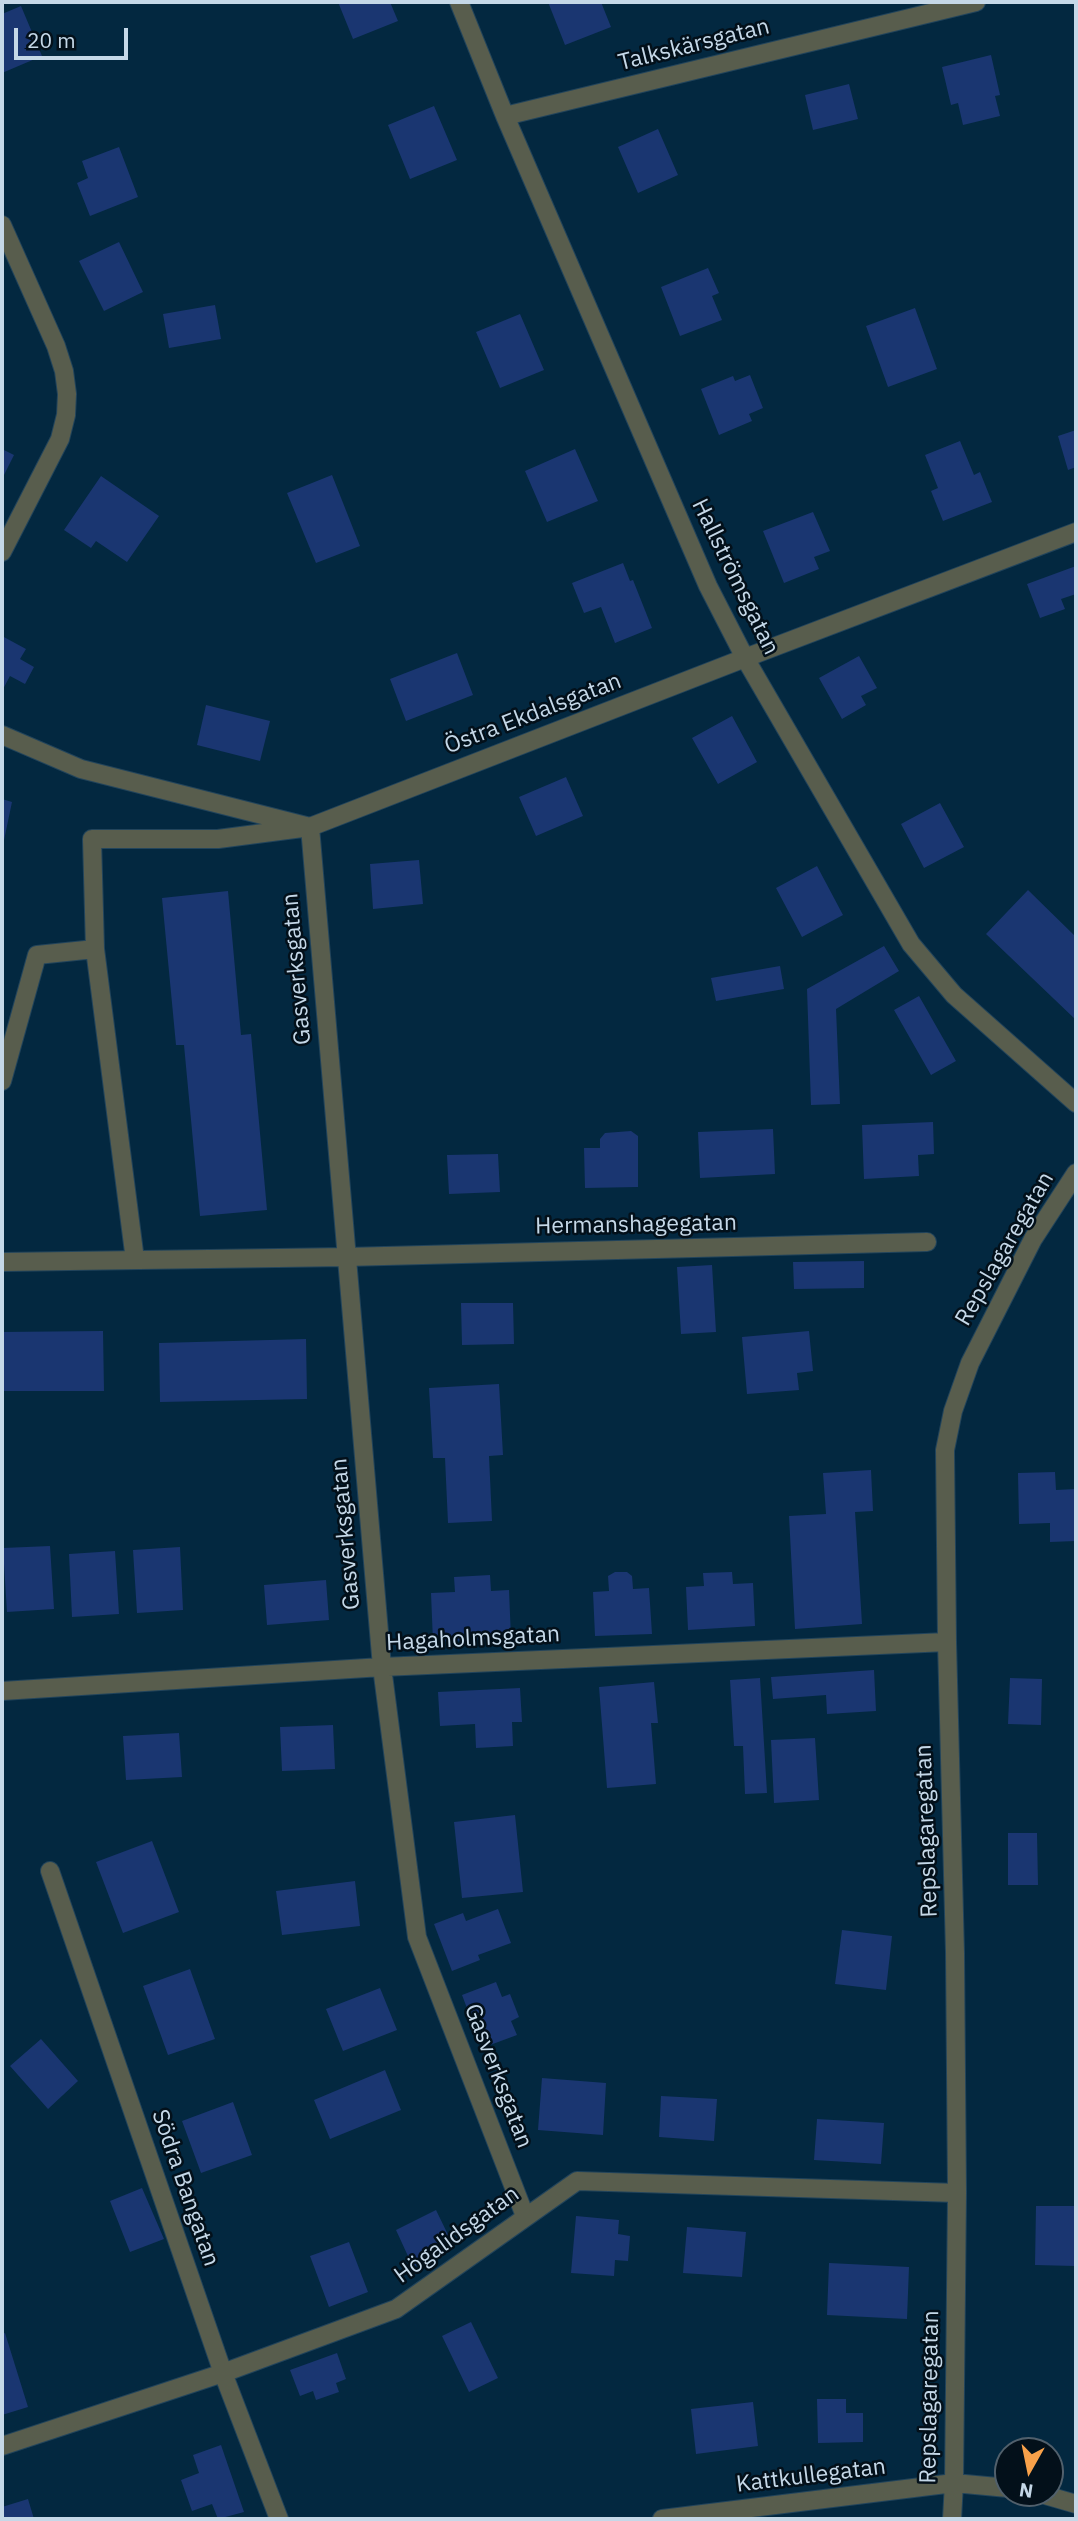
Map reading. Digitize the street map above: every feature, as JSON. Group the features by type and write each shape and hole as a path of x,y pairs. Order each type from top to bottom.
{"street":[{"name":"Hallströmsgatan","path":"459,2 505,116 708,586 745,658 911,944 954,995 1076,1103"},
{"name":"Talkskärsgatan","path":"505,116 976,2"},
{"path":"2,225 56,346 64,371 67,394 66,415 60,439 2,552"},
{"name":"Östra Ekdalsgatan","path":"95,949 92,839 218,839 310,827 1076,532"},
{"path":"2,735 81,769 310,827"},
{"name":"Gasverksgatan","path":"310,827 382,1667 417,1937 526,2216"},
{"path":"2,1081 37,955 95,949 135,1260"},
{"name":"Repslagaregatan","path":"952,2519 957,2193 945,1450 953,1411 970,1363 1033,1239 1076,1173"},
{"name":"Hermanshagegatan","path":"2,1262 346,1257 927,1242"},
{"name":"Hagaholmsgatan","path":"2,1691 382,1667 947,1642"},
{"name":"Södra Bangatan","path":"50,1871 223,2373 279,2519"},
{"name":"Högalidsgatan","path":"2,2446 223,2373 396,2309 577,2181 957,2193"},
{"name":"Kattkullegatan","path":"662,2519 954,2483 994,2487"}],"building":[{"path":"338,2 390,2 398,21 353,39"},
{"path":"548,2 601,2 611,27 565,45"},
{"path":"21,6 42,56 2,73 2,14"},
{"path":"991,55 1000,95 995,96 1000,116 963,125 958,103 951,105 942,67"},
{"path":"849,84 858,119 813,130 805,95"},
{"path":"434,106 457,160 410,179 388,125"},
{"path":"658,129 678,175 638,193 618,147"},
{"path":"119,147 138,197 90,216 77,183 88,178 82,161"},
{"path":"119,242 143,292 104,311 79,261"},
{"path":"708,268 719,293 712,296 722,320 680,336 661,287"},
{"path":"215,305 221,339 169,348 163,314"},
{"path":"915,308 937,369 888,387 866,326"},
{"path":"520,314 544,370 500,388 476,332"},
{"path":"750,375 763,408 749,414 752,421 719,435 701,389 733,376 735,381"},
{"path":"1076,430 1076,467 1068,470 1058,436"},
{"path":"960,441 974,475 980,472 992,502 943,521 931,491 938,488 925,455"},
{"path":"2,449 14,455 2,479"},
{"path":"575,449 598,501 547,522 525,471"},
{"path":"332,475 360,546 316,563 287,493"},
{"path":"101,476 159,516 127,562 96,541 91,548 64,530"},
{"path":"813,512 830,551 814,557 819,569 784,583 763,531"},
{"path":"623,563 630,581 633,580 652,628 615,643 601,607 584,613 572,583"},
{"path":"1076,566 1076,594 1061,599 1065,609 1040,618 1027,584"},
{"path":"2,636 26,649 20,659 34,667 25,684 10,676 2,691"},
{"path":"457,653 473,695 406,721 390,679"},
{"path":"859,656 877,688 861,696 866,705 842,719 819,678"},
{"path":"206,705 270,721 260,761 197,745"},
{"path":"732,716 757,762 718,784 692,738"},
{"path":"566,777 583,816 536,836 519,797"},
{"path":"2,799 12,802 3,845 2,845"},
{"path":"940,803 964,847 924,868 901,824"},
{"path":"419,860 423,904 373,909 370,864"},
{"path":"817,866 843,915 802,937 776,888"},
{"path":"1028,890 1076,937 1076,1020 986,934"},
{"path":"228,891 241,1035 251,1034 267,1210 200,1216 184,1045 176,1045 162,898"},
{"path":"884,946 899,971 836,1009 840,1104 811,1105 807,989"},
{"path":"780,966 784,989 716,1001 711,978"},
{"path":"919,996 956,1061 931,1075 894,1010"},
{"path":"933,1122 934,1154 918,1155 919,1176 864,1179 862,1125"},
{"path":"773,1129 775,1174 700,1178 698,1132"},
{"path":"631,1131 638,1136 638,1187 585,1188 584,1148 600,1148 600,1139 605,1133"},
{"path":"498,1154 500,1192 449,1194 447,1155"},
{"path":"864,1261 864,1288 794,1289 793,1262"},
{"path":"712,1265 716,1332 681,1334 677,1267"},
{"path":"461,1303 513,1303 514,1344 462,1345"},
{"path":"103,1331 104,1391 2,1391 2,1332"},
{"path":"809,1331 813,1371 797,1373 799,1390 747,1394 742,1337"},
{"path":"306,1339 307,1399 160,1402 159,1343"},
{"path":"499,1384 503,1455 489,1456 492,1521 448,1523 445,1458 433,1458 429,1388"},
{"path":"871,1470 873,1511 855,1512 862,1624 795,1629 789,1516 826,1514 823,1473"},
{"path":"1055,1472 1056,1490 1076,1489 1076,1541 1050,1542 1050,1523 1019,1524 1018,1473"},
{"path":"50,1546 54,1609 7,1612 3,1548"},
{"path":"180,1547 183,1610 137,1613 133,1550"},
{"path":"115,1551 119,1614 72,1617 69,1554"},
{"path":"615,1572 627,1572 632,1576 633,1589 649,1588 652,1634 595,1636 593,1592 609,1591 608,1576"},
{"path":"732,1572 733,1584 753,1583 755,1626 688,1630 686,1587 704,1586 703,1573"},
{"path":"490,1575 491,1591 509,1590 511,1638 433,1642 431,1593 455,1592 454,1577"},
{"path":"326,1580 329,1620 267,1625 264,1585"},
{"path":"874,1670 876,1711 827,1714 826,1695 773,1699 771,1677"},
{"path":"760,1678 767,1793 745,1794 743,1746 734,1746 730,1680"},
{"path":"1010,1678 1042,1679 1041,1725 1008,1724"},
{"path":"654,1682 658,1723 651,1723 656,1784 607,1788 599,1687"},
{"path":"520,1688 522,1722 512,1722 513,1746 476,1748 475,1724 440,1726 438,1692"},
{"path":"333,1725 335,1769 282,1771 280,1727"},
{"path":"179,1733 182,1777 126,1780 123,1736"},
{"path":"815,1738 819,1800 774,1803 771,1740"},
{"path":"515,1815 523,1892 462,1898 454,1822"},
{"path":"1008,1833 1037,1833 1038,1885 1008,1885"},
{"path":"152,1841 179,1912 123,1933 96,1862"},
{"path":"355,1881 360,1926 282,1935 276,1891"},
{"path":"498,1909 511,1943 478,1955 480,1960 452,1971 434,1924 463,1913 466,1921"},
{"path":"842,1930 892,1936 886,1990 835,1984"},
{"path":"190,1969 215,2039 168,2055 143,1986"},
{"path":"496,1982 502,1997 510,1994 519,2017 511,2021 517,2035 482,2048 462,1995"},
{"path":"380,1988 397,2030 343,2051 326,2009"},
{"path":"41,2039 78,2081 48,2109 10,2066"},
{"path":"385,2070 401,2110 330,2139 314,2100"},
{"path":"542,2078 606,2083 603,2135 538,2130"},
{"path":"661,2096 717,2099 714,2141 659,2137"},
{"path":"233,2102 252,2155 201,2173 182,2121"},
{"path":"817,2119 884,2123 881,2164 814,2160"},
{"path":"142,2188 164,2239 130,2252 110,2201"},
{"path":"1036,2206 1076,2206 1075,2266 1035,2265"},
{"path":"436,2210 454,2247 413,2267 396,2230"},
{"path":"576,2216 619,2220 618,2234 630,2236 628,2261 615,2260 614,2276 571,2273"},
{"path":"687,2227 746,2232 742,2277 683,2273"},
{"path":"349,2242 368,2292 329,2307 310,2256"},
{"path":"829,2263 909,2267 907,2319 827,2315"},
{"path":"471,2322 498,2378 469,2392 442,2336"},
{"path":"5,2333 28,2407 2,2415 2,2334"},
{"path":"337,2353 346,2379 336,2383 339,2392 316,2400 313,2391 300,2396 290,2370"},
{"path":"817,2399 846,2399 846,2413 863,2413 863,2442 818,2443"},
{"path":"753,2402 758,2446 696,2454 691,2409"},
{"path":"221,2445 244,2512 218,2519 212,2504 192,2511 181,2480 199,2473 193,2455"},
{"path":"28,2499 34,2519 2,2519 2,2507"}]}
